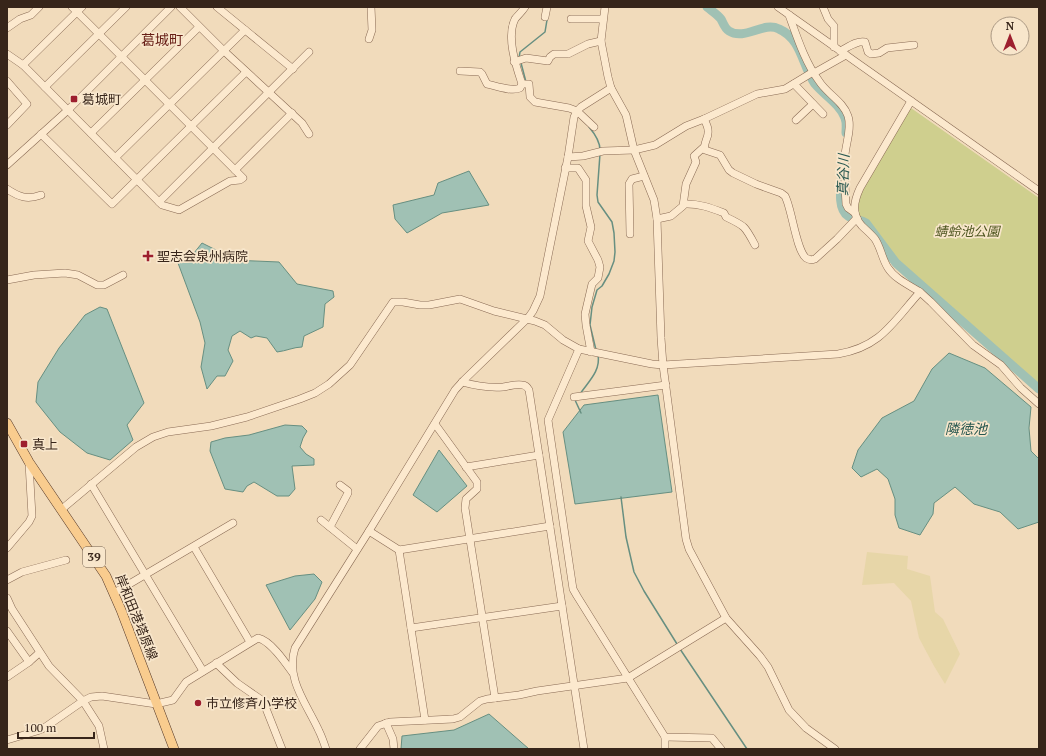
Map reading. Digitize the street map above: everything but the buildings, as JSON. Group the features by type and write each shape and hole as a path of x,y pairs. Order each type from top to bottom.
{"main road":[{"name":"岸和田港塔原線","path":"7,423 29,463 98,562 114,593 174,749"}],"street":[{"path":"7,28 20,19 31,15 39,7"},
{"path":"45,87 126,7"},
{"path":"7,165 68,110 171,7"},
{"path":"180,7 246,72 292,113 302,123 309,134"},
{"path":"217,7 293,69"},
{"path":"369,40 372,30 371,7"},
{"path":"522,84 514,62 512,27 515,19 525,7"},
{"path":"546,18 547,7"},
{"path":"605,7 601,41 611,88 626,115 634,150 654,200 657,219 663,365 686,539 689,549 726,618 768,667 789,710 798,720 835,749"},
{"path":"778,7 1039,191"},
{"path":"823,7 828,19 834,26 837,49"},
{"path":"7,54 23,65 162,205 179,210 230,181 240,180 243,178 145,81 77,9 23,65"},
{"path":"788,14 813,73 820,83 845,110 849,118 845,156 846,204 856,216"},
{"path":"571,19 603,19"},
{"path":"91,133 199,27"},
{"path":"115,158 245,30"},
{"path":"514,62 526,58 548,61 554,54 568,54 588,44 601,41"},
{"path":"837,49 851,46 862,41 865,42 868,52 871,54 879,53 887,48 914,45"},
{"path":"159,202 309,52"},
{"path":"568,157 583,156 603,151 634,150 655,146 686,126 757,94 785,89 846,55"},
{"path":"460,71 480,72 487,84 518,89 522,84"},
{"path":"42,134 112,204 246,72"},
{"path":"7,81 27,104 7,125"},
{"path":"522,84 529,84 530,97 535,102 570,108 577,111 594,127"},
{"path":"794,84 823,114"},
{"path":"292,672 292,657 295,648 369,531 455,390 528,318 533,311 540,296 568,157 574,117 577,111 587,102 611,88"},
{"path":"911,101 856,197 854,204 856,216 860,224 875,239 888,268 894,276 920,292 974,345 1001,365 1021,388 1039,404"},
{"path":"796,120 813,104"},
{"path":"235,170 292,113"},
{"path":"657,219 671,216 684,204 686,184 696,162 694,156 704,147 708,130 704,119"},
{"path":"704,147 705,150 720,155 729,170 733,173 785,196 800,246 807,259 815,259 837,239 856,216"},
{"path":"565,168 578,168 586,180 586,206 591,227 588,241 598,260 600,273 598,278 592,284 585,314 591,352"},
{"path":"630,234 629,184 632,179 644,176"},
{"path":"7,189 24,198 41,195"},
{"path":"684,204 700,205 724,214 742,225 756,245"},
{"path":"7,280 34,275 65,274 78,275 97,285 104,285 123,275"},
{"path":"62,509 136,447 153,437 168,432 228,423 300,400 320,390 350,365 393,302 429,305 460,299 494,311 528,318 545,325 563,340 579,350 663,365 848,352 861,348 885,333 920,292"},
{"path":"579,350 548,420 574,589 665,737 666,749"},
{"path":"462,382 486,387 523,385 527,387 531,397 584,749"},
{"path":"574,397 666,385"},
{"path":"435,424 477,482 477,489 466,499 465,502 495,698"},
{"path":"466,467 540,455"},
{"path":"7,548 29,522 32,516 29,463"},
{"path":"91,484 203,671"},
{"path":"330,527 348,493 348,491 340,485"},
{"path":"321,520 357,549"},
{"path":"114,593 233,523"},
{"path":"369,531 399,550 550,526"},
{"path":"194,547 250,642"},
{"path":"399,550 425,720"},
{"path":"7,580 22,572 66,560"},
{"path":"7,598 12,609 39,653 49,666 83,701 98,726 104,749"},
{"path":"411,628 562,606"},
{"path":"360,749 378,726 386,723 398,721 453,719 460,717 480,701 520,696 628,678 726,618"},
{"path":"7,631 29,662"},
{"path":"7,740 30,734 44,728 91,697 102,696 156,704 173,700 186,682 258,638 262,639 277,652 292,672 298,690 320,732 326,749"},
{"path":"7,677 39,653"},
{"path":"216,663 237,683 263,701 282,749"},
{"path":"386,723 393,739 394,749"},
{"path":"665,737 712,738 721,749"}],"shaded area":[{"path":"867,552 908,556 907,569 930,576 935,612 943,619 960,654 945,684 919,638 911,601 894,583 862,585"}],"green space":[{"name":"蜻蛉池公園","path":"911,108 1039,198 1039,387 897,261 868,221 860,217 858,199 908,109"}],"water":[{"path":"469,171 489,205 442,213 407,233 395,219 393,205 434,195 438,183"},
{"path":"202,243 231,260 279,262 297,284 333,291 334,297 325,304 323,327 304,336 302,347 277,352 267,338 256,336 251,338 240,331 232,336 228,350 233,361 225,376 217,376 207,389 201,367 205,343 200,322 178,263 194,253"},
{"path":"100,307 107,309 144,403 127,425 133,440 110,460 87,453 60,432 36,402 38,382 59,348 85,315"},
{"name":"隣徳池","path":"949,353 985,368 1031,407 1029,428 1031,451 1039,459 1039,522 1018,529 1000,512 974,504 955,487 934,503 933,514 920,535 899,528 895,515 895,499 888,479 877,469 861,477 852,468 858,450 882,418 914,401 932,369"},
{"path":"658,395 672,492 575,504 563,432 584,405"},
{"path":"285,425 302,426 307,431 300,447 306,454 314,459 314,465 292,466 295,489 289,496 277,496 254,482 247,486 243,492 225,489 210,451 211,442 225,438 249,435"},
{"path":"439,450 467,486 437,512 413,495"},
{"path":"314,574 322,582 315,599 290,630 266,585 295,576"},
{"path":"489,714 529,749 401,749 402,736 454,730"}],"waterway":[{"name":"真谷川","path":"707,7 721,19 728,30 735,33 748,33 767,27 773,27 787,33 797,46 815,84 836,104 843,113 846,122 846,133"},
{"path":"519,58 520,52 545,32 547,20"},
{"path":"521,63 526,82"},
{"path":"589,127 597,138 600,150"},
{"path":"596,350 590,325 592,307 597,290 602,286 609,274 614,261 615,252 612,222 598,202 597,195 600,154"},
{"name":"真谷川","path":"842,176 840,198 842,208 845,213 850,217 866,223 896,263 1039,389"},
{"path":"580,394 596,371 598,366 598,355"},
{"path":"575,400 581,413"},
{"path":"621,497 626,537 634,572 677,644"},
{"path":"680,649 747,749"}],"place":[{"name":"葛城町","path":"74,99"},
{"name":"聖志会泉州病院","path":"148,256"},
{"name":"真上","path":"24,444"},
{"name":"市立修斉小学校","path":"198,703"}],"district":[{"name":"葛城町","path":"162,40"}]}
